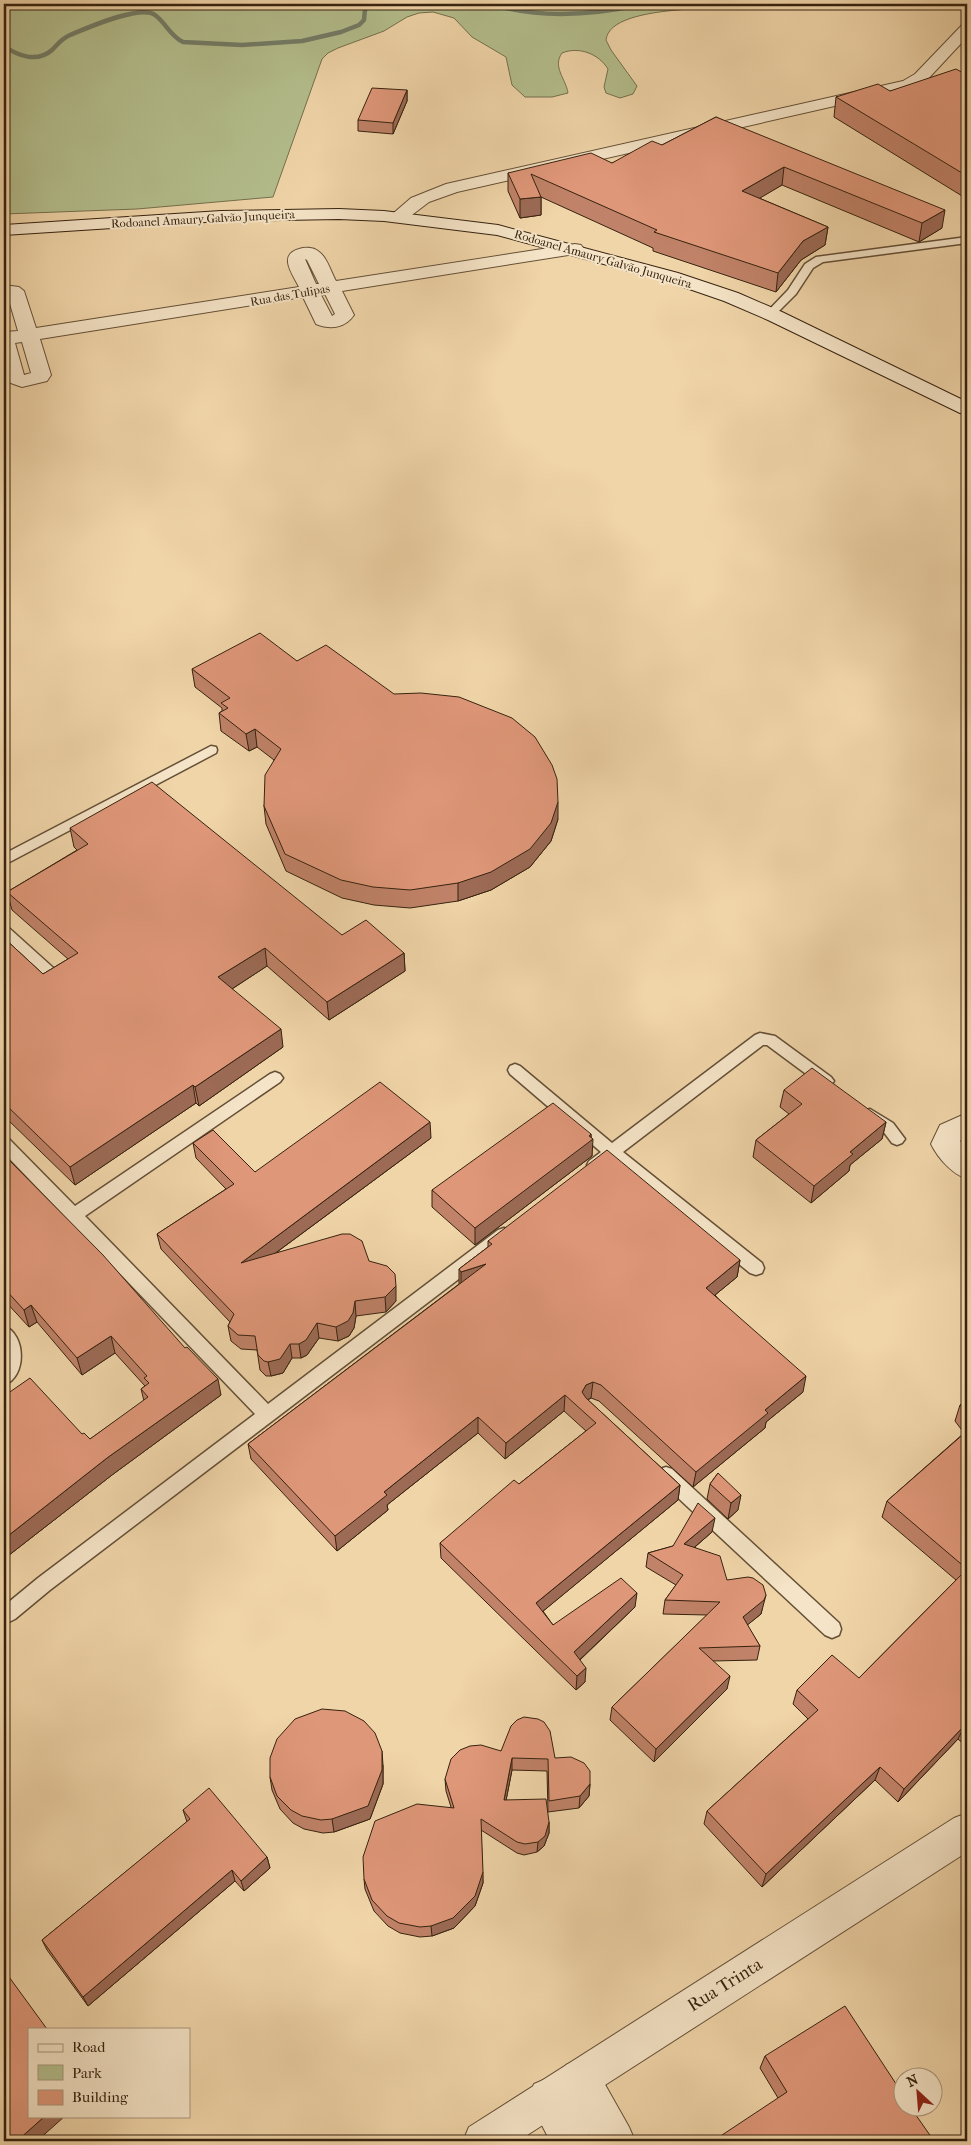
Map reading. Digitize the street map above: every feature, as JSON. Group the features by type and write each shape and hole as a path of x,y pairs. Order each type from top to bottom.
{"street":[{"path":"398,217 414,202 452,188 908,86 921,77 967,28"},
{"name":"Rodoanel Amaury Galvão Junqueira","path":"4,230 221,216 338,214 398,217 498,230 575,249 672,277 730,297 770,314 967,409"},
{"name":"Rua das Tulipas","path":"328,285 494,252 513,246 528,237"},
{"name":"Rua das Tulipas","path":"4,339 27,332 575,249"},
{"path":"304,253 313,254 345,315 337,321 329,322 323,320 308,288 295,257 304,253"},
{"path":"4,292 15,292 42,374 37,379 22,380 4,339"},
{"name":"Rua das Tulipas","path":"4,332 27,332"},
{"path":"967,1124 945,1137 945,1144 967,1168"},
{"name":"Rua Trinta","path":"483,2141 564,2088 963,1842"},
{"path":"564,2088 572,2141"},
{"path":"564,2088 615,2141"}],"lane":[{"path":"770,314 792,292 809,266 820,259 967,240"},
{"path":"6,856 211,750"},
{"path":"4,932 54,977"},
{"path":"581,1176 760,1039 770,1040 841,1092"},
{"path":"515,1070 612,1152 756,1268"},
{"path":"74,1215 276,1078"},
{"path":"856,1104 888,1128 897,1139"},
{"path":"4,1143 267,1414"},
{"path":"9,1613 44,1584 518,1223"},
{"path":"4,1333 12,1346 14,1357 9,1372 4,1378"},
{"path":"650,1461 832,1628"}],"green space":[{"path":"4,4 776,4 654,13 630,18 613,27 606,40 637,86 633,94 620,98 606,93 604,87 608,69 604,64 588,53 575,50 562,53 558,63 568,93 552,97 525,97 512,85 506,57 472,37 454,18 433,12 419,13 407,17 384,31 338,48 328,53 322,59 273,197 137,209 4,214"}],"building":[{"path":"956,69 967,75 967,176 836,97 878,84 890,91"},
{"path":"372,88 407,90 393,123 358,120"},
{"path":"716,117 945,210 922,223 784,167 742,191 828,227 803,241 778,273 654,232 657,230 531,174 541,197 520,199 508,173 591,153 612,163 652,141 662,145"},
{"path":"260,633 297,661 326,645 394,694 421,693 459,697 512,718 535,737 552,765 557,779 558,802 551,823 530,849 491,872 458,883 410,890 373,887 341,880 285,854 264,806 265,775 281,749 255,729 246,734 219,713 228,708 221,703 230,698 192,669"},
{"path":"152,782 342,935 366,920 404,953 327,1002 265,948 218,977 281,1029 70,1167 4,1103 4,938 43,974 78,953 7,892 88,844 70,828"},
{"path":"812,1068 886,1122 850,1152 853,1154 814,1186 756,1140 802,1104 784,1090"},
{"path":"380,1082 430,1122 241,1263 342,1234 350,1234 362,1241 369,1261 387,1266 395,1274 396,1286 385,1297 355,1301 353,1313 348,1321 336,1327 317,1323 306,1340 299,1344 290,1344 280,1359 264,1361 258,1355 255,1336 238,1335 228,1326 234,1314 157,1234 234,1184 193,1143 213,1130 255,1172"},
{"path":"553,1103 591,1134 589,1136 593,1139 475,1228 432,1190"},
{"path":"607,1150 740,1260 706,1288 806,1376 765,1410 768,1413 696,1472 601,1385 593,1382 586,1385 582,1392 586,1398 680,1485 536,1603 553,1625 621,1578 637,1593 574,1652 586,1668 577,1676 440,1543 514,1480 519,1484 596,1423 565,1395 506,1443 478,1417 384,1492 387,1495 335,1536 248,1444 486,1264 461,1272 459,1269 492,1244 488,1241"},
{"path":"4,1155 103,1255 185,1348 187,1347 218,1379 107,1458 4,1539 4,1396 30,1378 82,1434 84,1433 90,1439 148,1397 141,1389 149,1383 144,1378 147,1376 111,1336 77,1358 31,1305 24,1310 4,1288"},
{"path":"967,1401 967,1413 960,1405"},
{"path":"967,1431 967,1569 887,1501"},
{"path":"718,1473 741,1495 731,1503 710,1484"},
{"path":"698,1503 715,1518 684,1544 720,1556 727,1580 748,1577 763,1585 766,1595 764,1600 743,1617 760,1646 699,1648 730,1676 656,1749 612,1707 720,1602 665,1600 683,1575 648,1553 673,1546"},
{"path":"967,1569 967,1727 965,1725 904,1789 880,1767 766,1874 707,1811 818,1710 797,1690 832,1655 859,1678"},
{"path":"322,1709 345,1711 364,1721 375,1733 382,1751 382,1770 368,1806 332,1819 321,1820 302,1816 291,1810 277,1796 270,1777 270,1758 277,1739 295,1719"},
{"path":"524,1717 544,1722 550,1731 555,1758 571,1757 584,1763 590,1771 590,1784 580,1796 549,1801 548,1759 512,1758 504,1800 546,1799 549,1822 545,1836 538,1842 525,1844 517,1842 481,1819 483,1872 475,1896 453,1918 431,1926 420,1927 399,1923 387,1916 372,1900 364,1879 363,1857 375,1821 417,1804 454,1808 445,1779 451,1759 460,1750 470,1746 481,1745 501,1751 511,1726 517,1720"},
{"path":"209,1788 267,1857 241,1881 232,1870 83,1997 42,1940 190,1819 183,1810"},
{"path":"4,1970 46,2028 28,2028 28,2118 43,2118 17,2141 4,2141"},
{"path":"845,2006 894,2081 894,2118 918,2118 934,2141 713,2141 787,2092 765,2056"},
{"path":"91,2135 95,2141 84,2141"}],"waterway":[{"path":"4,46 15,53 28,57 40,56 52,50 70,35 114,18 138,12 148,12 155,15 183,42 242,45 302,41 341,32 359,25 364,20 365,9 376,4"},
{"path":"491,4 528,12 567,14 605,11 643,4"}]}
